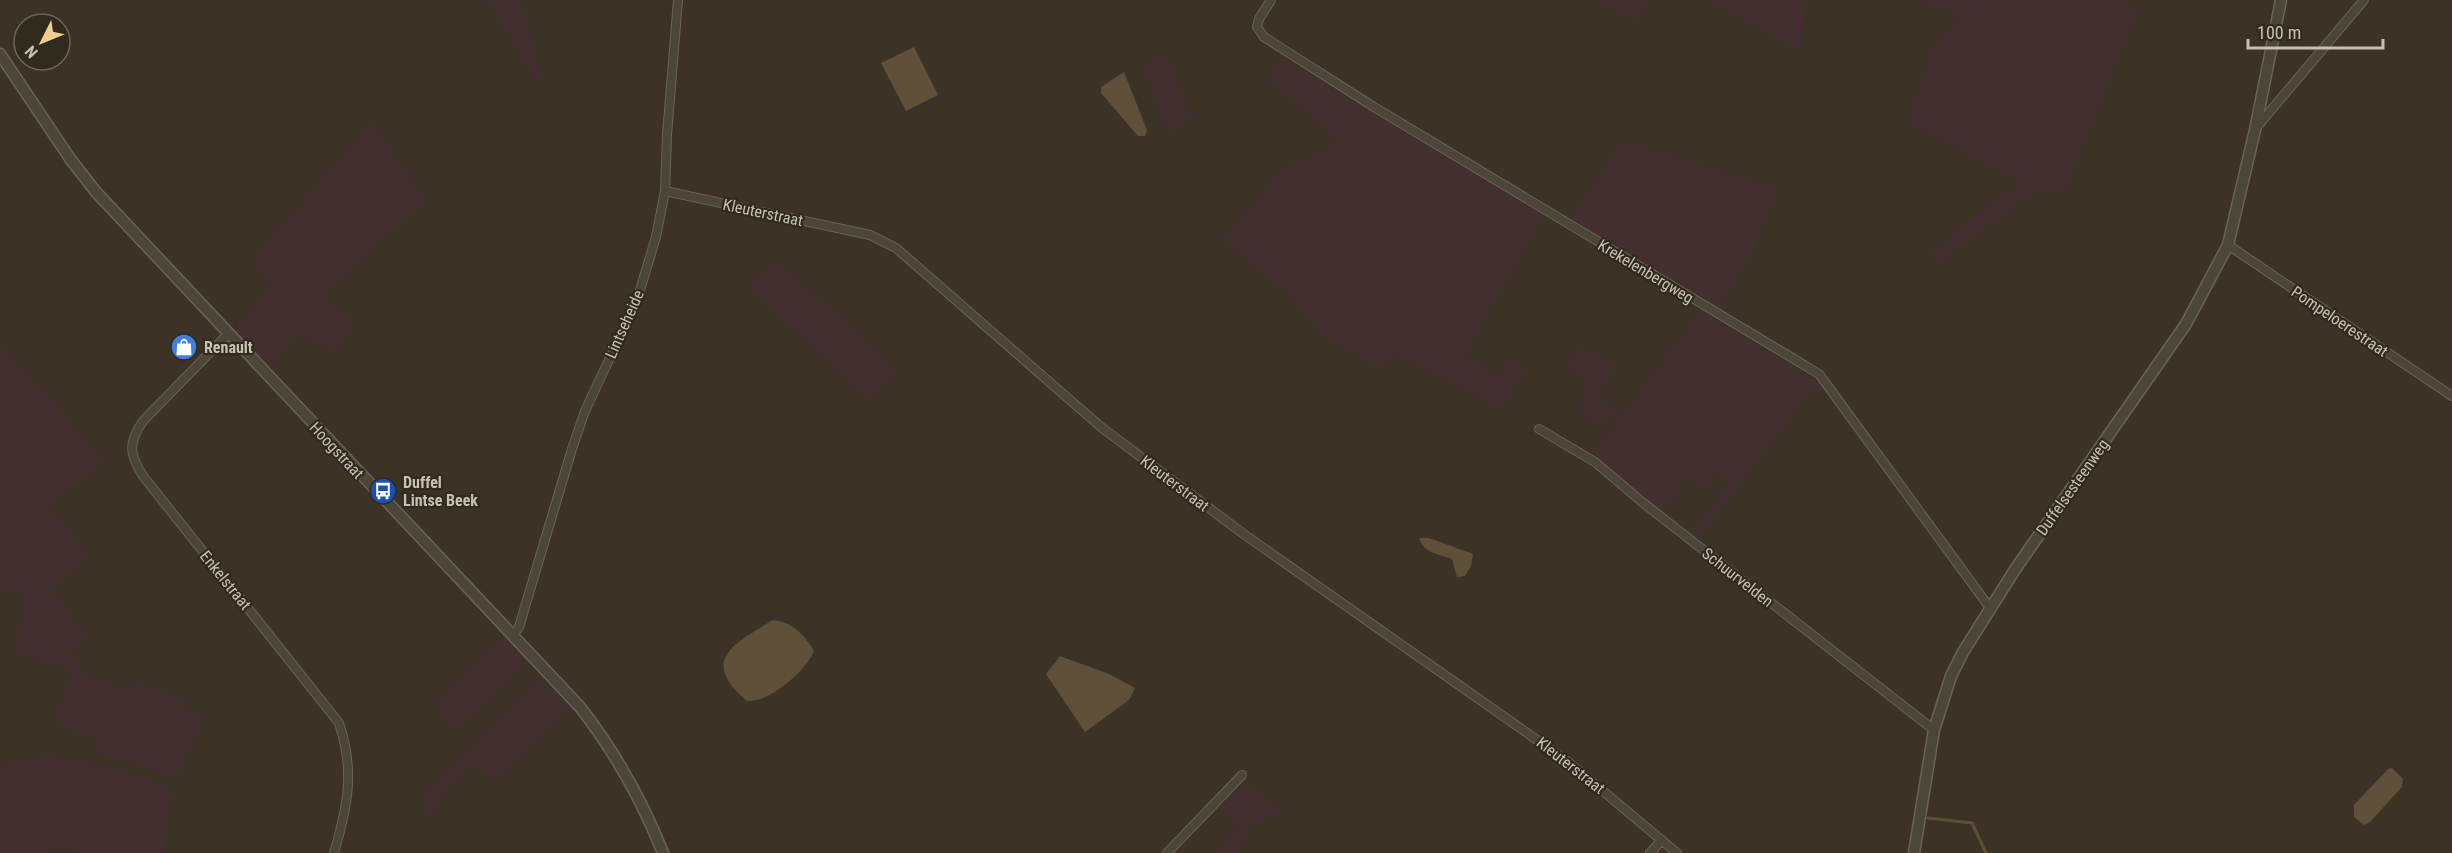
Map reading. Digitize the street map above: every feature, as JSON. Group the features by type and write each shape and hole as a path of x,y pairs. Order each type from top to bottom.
{"street":[{"name":"Lintseheide","path":"513,636 519,627 551,515 585,411 637,300 656,237 665,191 666,135 678,0"},
{"name":"Krekelenbergweg","path":"1271,0 1259,19 1257,27 1264,37 1374,107 1819,375 1990,608"},
{"name":"Duffelsesteenweg","path":"1914,853 1934,730 1951,676 1990,608 2087,465 2181,333 2228,245 2255,130 2281,0"},
{"name":"Duffelsesteenweg","path":"2255,130 2364,0"},
{"name":"Hoogstraat","path":"0,54 71,160 96,192 580,707 616,757 643,805 663,853"},
{"name":"Kleuterstraat","path":"665,191 870,235 896,248 1101,427 1245,535 1567,761 1677,853"},
{"name":"Pompeloerestraat","path":"2228,245 2452,396"},
{"name":"Enkelstraat","path":"228,333 143,421 134,434 131,444 134,462 339,723 349,760 347,802 334,853"},
{"name":"Schuurvelden","path":"1539,429 1595,462 1642,502 1934,730"},
{"path":"1167,853 1242,774"},
{"path":"1650,853 1662,840"}],"shaded area":[{"path":"487,0 521,0 542,78 536,81"},
{"path":"1596,0 1650,0 1636,23"},
{"path":"1704,0 1805,0 1802,53"},
{"path":"1915,0 2121,0 2137,14 2063,197 2043,187 1939,264 1928,254 2019,182 1907,122 1931,52 1961,15"},
{"path":"914,47 938,95 906,111 881,63"},
{"path":"1167,54 1191,116 1170,136 1142,66"},
{"path":"1282,59 1545,214 1464,356 1499,376 1510,359 1526,370 1502,411 1444,377 1394,354 1381,370 1328,340 1285,292 1222,240 1284,167 1338,142 1267,78"},
{"path":"1124,72 1147,130 1145,136 1138,136 1101,93 1101,87"},
{"path":"371,120 416,187 429,198 322,296 356,321 335,354 299,331 274,367 232,331 271,286 252,260 367,127 365,123"},
{"path":"1621,139 1778,189 1753,253 1720,307 1568,219 1604,170"},
{"path":"778,261 899,372 870,401 748,287"},
{"path":"1701,310 1818,383 1698,540 1691,534 1729,482 1718,473 1704,490 1688,478 1661,512 1592,456"},
{"path":"0,342 105,461 50,507 91,557 51,589 87,635 71,654 81,665 78,673 90,675 127,692 141,681 184,700 182,708 206,719 177,780 138,764 97,754 100,743 53,722 72,671 15,652 24,597 0,588"},
{"path":"1581,343 1617,366 1597,394 1617,408 1603,428 1578,410 1588,394 1581,390 1587,381 1566,366"},
{"path":"1419,538 1429,538 1473,554 1471,566 1465,576 1457,577 1452,559 1428,550"},
{"path":"773,620 786,623 797,630 814,651 803,668 786,684 766,697 747,701 732,687 725,674 724,663 727,654 735,645"},
{"path":"503,638 528,664 458,731 434,707"},
{"path":"1060,656 1109,674 1135,688 1129,700 1085,732 1046,674"},
{"path":"542,679 568,708 493,782 475,764 444,793 429,828 424,792"},
{"path":"43,755 110,768 174,789 163,853 84,853 50,848 48,853 0,853 0,765"},
{"path":"2392,768 2403,779 2402,787 2370,822 2364,825 2354,817 2354,805 2388,769"},
{"path":"1245,782 1288,815 1254,823 1238,853 1214,853 1239,826 1220,808"}],"waterway":[{"path":"1928,818 1972,823 1986,853"}],"place":[{"name":"Renault","path":"184,347"},
{"name":"Duffel Lintse Beek","path":"383,491"}]}
